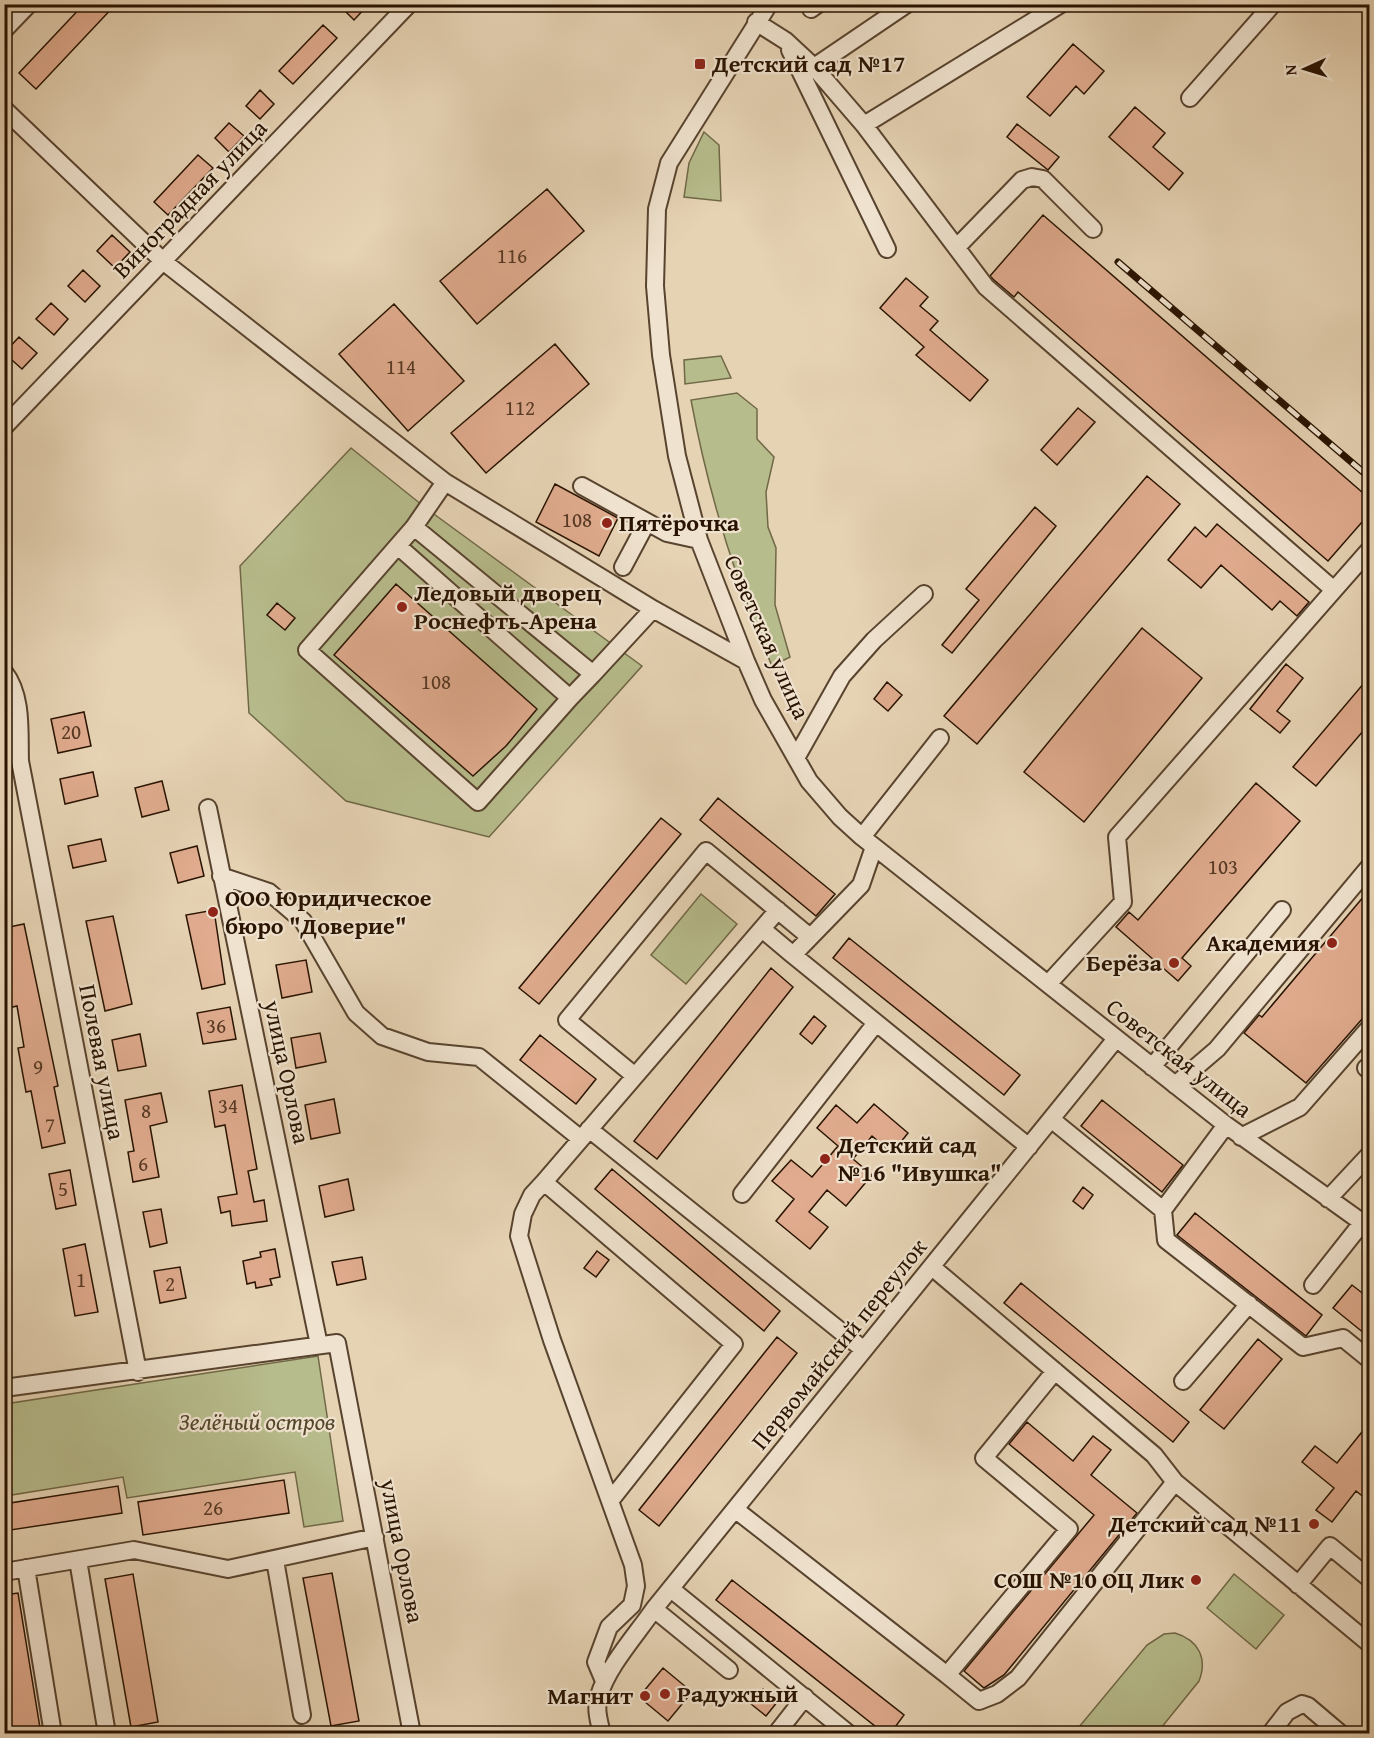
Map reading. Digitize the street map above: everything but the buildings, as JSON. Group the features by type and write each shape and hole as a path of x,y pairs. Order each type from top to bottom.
{"street":[{"path":"4,30 29,4"},
{"name":"Виноградная улица","path":"4,427 409,4"},
{"name":"Советская улица","path":"770,4 756,22 669,163 657,209 655,286 661,355 677,456 699,540 763,700 821,797 868,842 1241,1137 1366,1226"},
{"path":"814,67 907,4"},
{"path":"864,125 1061,4"},
{"path":"1190,98 1273,4"},
{"path":"756,22 786,41 814,67 864,125 986,287 1334,590"},
{"path":"786,41 887,249"},
{"path":"4,109 164,262 445,482 653,609 746,661"},
{"path":"957,247 1022,180 1032,177 1043,179 1093,229"},
{"path":"445,482 399,547 308,650 478,802 653,609"},
{"path":"582,486 667,533 699,540"},
{"path":"623,567 647,522"},
{"path":"414,527 593,674"},
{"path":"399,547 570,698"},
{"path":"1048,984 1123,902 1117,837 1370,549"},
{"path":"796,758 842,676 874,640 924,594"},
{"name":"Полевая улица","path":"4,672 11,681 18,713 20,761 138,1372"},
{"path":"793,955 861,885 868,842 940,738"},
{"name":"улица Орлова","path":"208,807 320,1346 337,1343 412,1734"},
{"path":"635,1076 567,1020 706,851 810,937"},
{"path":"1175,1085 1217,1049 1370,866"},
{"path":"221,876 269,892 303,921 356,1014 382,1036 428,1052 479,1057 585,1134 864,1350"},
{"path":"602,1734 597,1717 598,1698 604,1681 596,1662 609,1627 632,1605 636,1586 633,1565 528,1271 519,1236 523,1214 532,1196 778,910"},
{"path":"1152,1067 1282,910"},
{"path":"762,929 1029,1147"},
{"path":"742,1194 876,1023"},
{"path":"1241,1137 1300,1107 1370,1027"},
{"name":"Первомайский переулок","path":"604,1681 654,1609 1116,1040"},
{"path":"1051,1119 1163,1210"},
{"path":"1226,1125 1163,1210 1166,1240 1303,1347 1343,1338 1370,1360"},
{"path":"1328,1199 1370,1154"},
{"path":"544,1182 734,1344 610,1501"},
{"path":"1313,1285 1366,1226"},
{"path":"932,1267 1154,1455 1175,1482 1370,1644"},
{"path":"1183,1381 1249,1304"},
{"path":"4,1388 320,1346"},
{"path":"947,1675 1069,1529 984,1458 1055,1371"},
{"path":"736,1509 979,1701 997,1694 1018,1678 1175,1482"},
{"path":"4,1572 134,1550 228,1569 375,1537"},
{"path":"1298,1585 1330,1546 1370,1579"},
{"path":"78,1560 107,1734"},
{"path":"276,1560 302,1715"},
{"path":"26,1568 53,1734"},
{"path":"670,1589 849,1734"},
{"path":"654,1609 729,1670"},
{"path":"776,1734 805,1698"},
{"path":"1270,1734 1287,1712 1302,1704 1308,1706 1341,1734"}],"green space":[{"path":"704,132 719,145 721,201 684,197 689,163"},
{"path":"721,356 731,378 685,384 684,360"},
{"path":"737,393 757,409 757,439 774,457 766,492 768,527 776,548 775,605 790,657 772,666 746,601 724,535 714,502 691,400"},
{"name":"Ледовый дворец Роснефть-Арена","path":"351,448 427,509 642,666 489,837 346,801 249,713 240,566"},
{"path":"701,894 737,924 686,984 651,955"},
{"name":"Зелёный остров","path":"318,1356 343,1521 304,1527 295,1472 127,1498 123,1477 5,1496 5,1404"},
{"path":"1234,1574 1284,1615 1256,1649 1207,1608"},
{"path":"1175,1633 1190,1640 1199,1651 1201,1673 1199,1681 1157,1733 1074,1733 1147,1645 1164,1634"}],"railway":[{"path":"1118,262 1370,478"}],"place":[{"name":"Детский сад №17","path":"700,64"},
{"name":"Пятёрочка","path":"607,523"},
{"name":"Ледовый дворец Роснефть-Арена","path":"402,607"},
{"name":"ООО Юридическое бюро \"Доверие\"","path":"213,912"},
{"name":"Академия","path":"1332,943"},
{"name":"Берёза","path":"1174,963"},
{"name":"Детский сад №16 \"Ивушка\"","path":"825,1159"},
{"name":"Детский сад №11","path":"1314,1524"},
{"name":"СОШ №10 ОЦ Лик","path":"1196,1580"},
{"name":"Радужный","path":"665,1694"},
{"name":"Магнит","path":"645,1696"}]}
